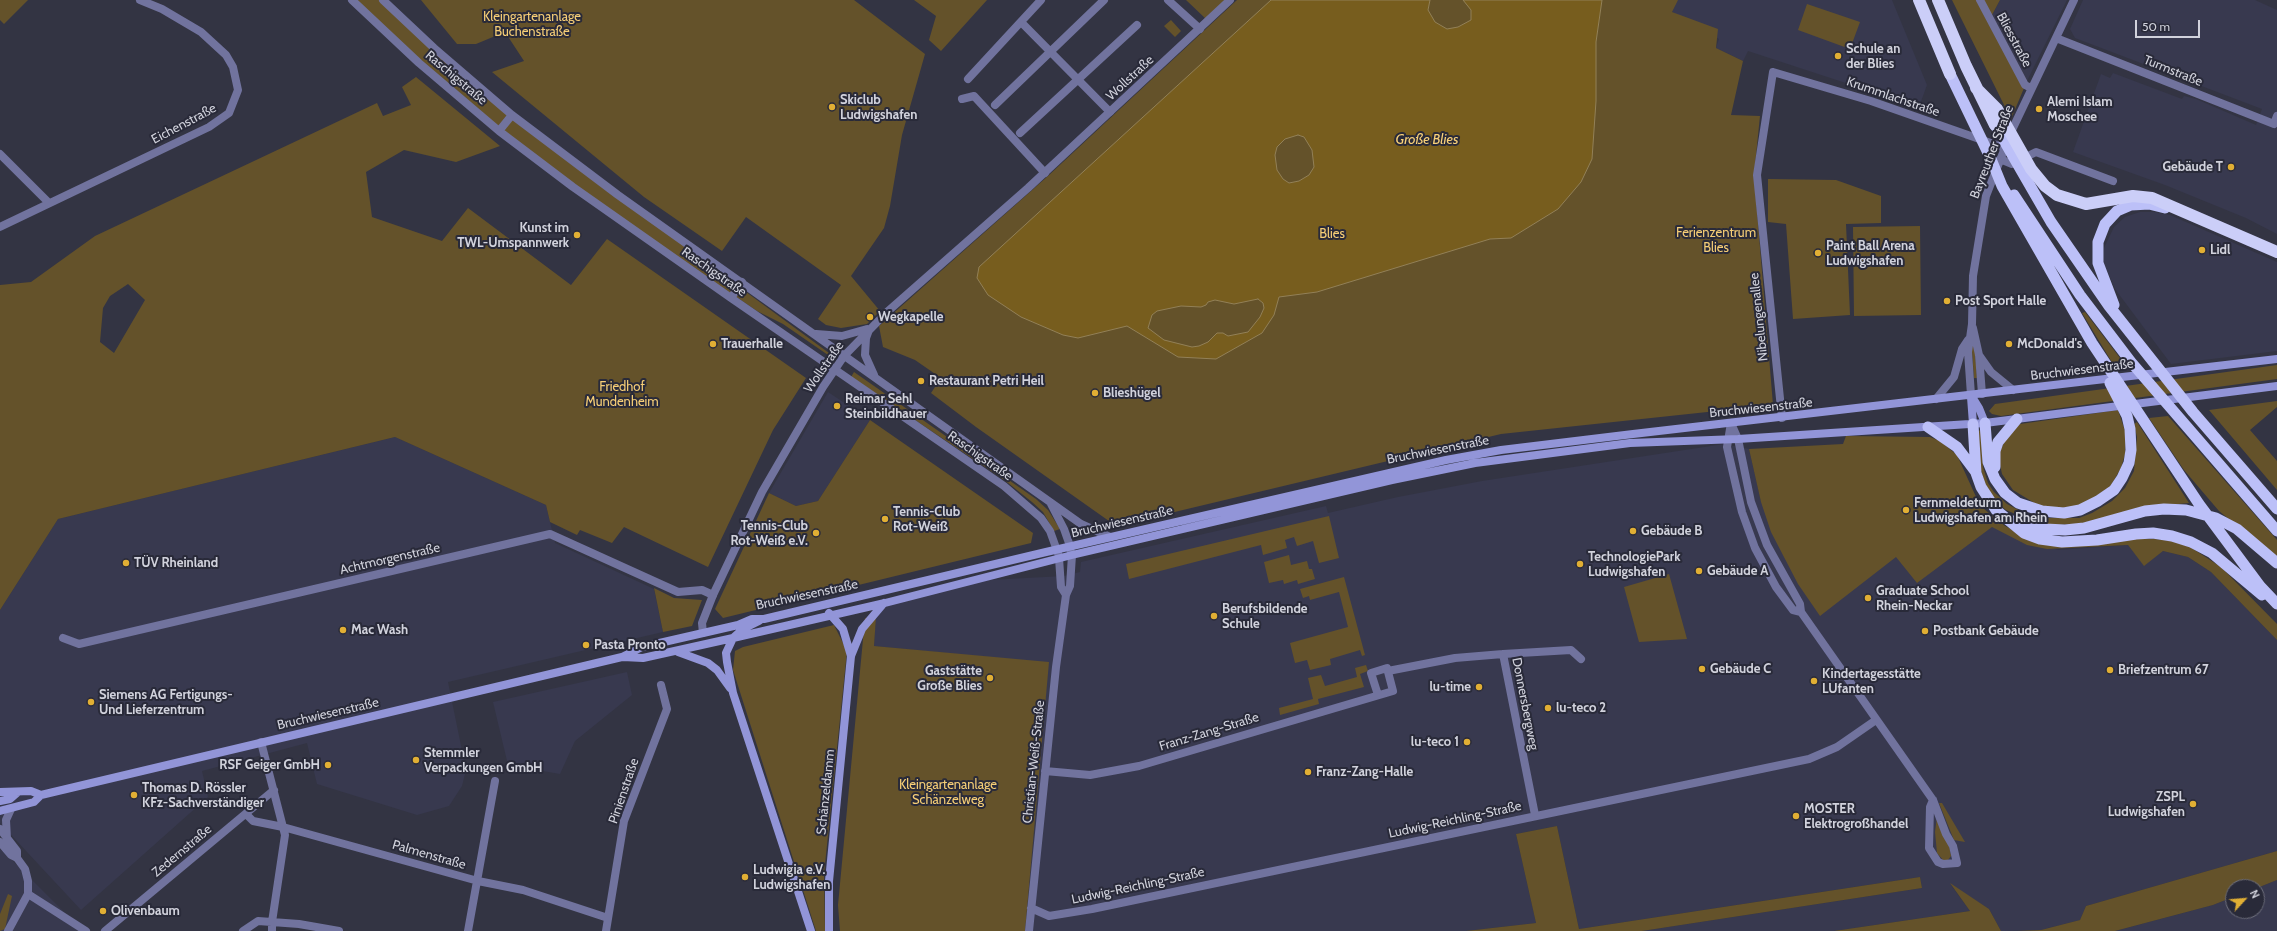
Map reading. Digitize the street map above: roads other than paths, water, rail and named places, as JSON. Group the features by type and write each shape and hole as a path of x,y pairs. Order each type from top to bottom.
{"highway":[{"path":"1919,0 1974,126 1995,159 2004,185 2092,342 2118,397 2128,420 2131,450 2127,468 2117,487 2086,508 2073,512 2053,513 2030,509 2018,503 2005,493 1995,479 1985,423"},
{"path":"1938,0 1976,88 2000,123 2070,251 2150,360 2192,412 2277,509"},
{"path":"2000,123 2003,144 2026,172 2050,191 2071,201 2092,204 2126,202 2152,198 2277,252"},
{"path":"2004,185 2067,277 2131,362 2277,531"},
{"path":"2124,325 2100,271 2097,249 2104,224 2126,202 2157,205 2277,257"},
{"path":"2104,366 2193,495 2238,556 2277,605"},
{"path":"1991,457 2002,435 2017,419"},
{"path":"1973,424 1972,461 1988,500 2024,533 2050,541 2082,542 2153,533 2192,542 2221,559 2249,585 2277,605"},
{"path":"1928,427 1957,447 1972,461"},
{"path":"2007,519 2045,529 2065,530 2084,528 2145,511 2164,509 2186,510 2216,518 2237,529 2277,563"}],"main road":[{"name":"Bruchwiesenstraße","path":"41,795 622,657 642,648 752,619 764,619 1057,549 1446,460 1501,450 2277,359"},
{"name":"Bruchwiesenstraße","path":"622,657 643,658 675,652 885,603 1059,558 1392,480 1475,463 1601,446 1738,439 1985,423 2277,386"},
{"path":"1982,394 1985,423"},
{"path":"1971,395 1985,423"},
{"path":"1971,395 1973,424"},
{"name":"Schänzeldamm","path":"830,931 829,881 851,656 866,624 885,603"},
{"name":"Schänzeldamm","path":"820,606 832,615 843,629 851,656"},
{"path":"764,619 743,630 733,638 726,657 733,693 811,931"},
{"path":"675,652 708,663 718,670 733,693"},
{"path":"0,792 32,791 41,795 34,802 0,811"},
{"path":"0,800 10,799 18,792"}],"street":[{"name":"Eichenstraße","path":"0,227 209,127 229,113 238,90 233,67 219,47 177,17 140,0"},
{"name":"Raschigstraße","path":"352,0 419,63 499,130 573,187 1004,486 1030,506 1050,531 1059,558"},
{"name":"Raschigstraße","path":"383,0 434,48 512,115 618,195 742,282 877,380 1050,501 1064,529 1070,546"},
{"path":"968,79 1041,0"},
{"path":"995,105 1104,0"},
{"path":"1168,0 1200,29"},
{"name":"Wollstraße","path":"703,633 702,623 713,595 762,492 844,356 870,327 1045,173 1230,0"},
{"name":"Bliesstraße","path":"1980,0 2025,85 2031,88"},
{"name":"Bayreuther Straße","path":"1982,394 1978,355 1972,324 1972,276 1986,196 1995,159 2074,0"},
{"path":"1021,22 1110,112"},
{"path":"1020,133 1137,25"},
{"name":"Turmstraße","path":"2056,38 2274,124 2277,116"},
{"name":"Krummlachstraße","path":"1773,72 2003,144"},
{"name":"Nibelungenallee","path":"1773,72 1757,175 1782,418"},
{"path":"962,99 974,96 1045,173"},
{"path":"499,130 512,115"},
{"path":"1995,159 2012,164 2036,152 2113,181"},
{"path":"0,154 49,203"},
{"path":"731,298 742,282"},
{"name":"Bayreuther Straße","path":"1936,399 1954,377 1962,349 1968,339 1972,324"},
{"path":"811,332 825,336 842,336 870,327"},
{"path":"870,327 866,338 865,355 869,368 877,380"},
{"name":"Bayreuther Straße","path":"1968,339 1971,395"},
{"name":"Bayreuther Straße","path":"1978,355 1990,372 2014,390"},
{"path":"1731,423 1738,439 1751,502 1767,544 1800,604 1801,612 1933,800 1946,834 1953,846 1957,863 1943,864 1938,862 1929,848 1930,807 1933,800"},
{"path":"1731,423 1727,439 1740,506 1755,548 1776,587 1793,610 1801,612"},
{"path":"1050,501 1081,524 1110,537"},
{"name":"Achtmorgenstraße","path":"63,638 80,644 550,534 678,592 702,590 713,595"},
{"name":"Christian-Weiß-Straße","path":"1029,931 1055,673 1066,595 1070,586 1072,555 1070,546"},
{"name":"Christian-Weiß-Straße","path":"1059,558 1061,587 1066,595"},
{"name":"Donnersbergweg","path":"1535,815 1503,654 1571,650 1581,659"},
{"path":"1378,696 1371,673 1387,668 1388,671 1455,658 1503,654"},
{"name":"Franz-Zang-Straße","path":"1046,771 1090,775 1123,770 1378,696 1394,691 1388,671"},
{"name":"Pinienstraße","path":"606,931 624,821 667,709 662,685"},
{"name":"Ludwig-Reichling-Straße","path":"1031,908 1050,916 1092,909 1535,815 1809,760 1837,747 1876,720"},
{"path":"261,742 285,836 272,922 272,931"},
{"path":"468,931 495,781"},
{"name":"Zedernstraße","path":"105,931 274,790"},
{"path":"4,840 6,820 11,808"},
{"name":"Palmenstraße","path":"246,814 253,821 283,827 478,881 523,890 608,918"},
{"path":"0,830 4,840 17,851 17,858 25,869 28,880 28,894 8,931"},
{"path":"28,894 86,931"},
{"path":"243,931 258,921 339,931"}],"water":[{"name":"Große Blies","path":"1271,0 1430,0 1428,10 1435,22 1447,29 1458,27 1471,20 1471,10 1463,0 1602,0 1596,42 1596,101 1592,159 1581,182 1558,209 1511,238 1490,239 1317,292 1279,297 1274,315 1262,333 1216,359 1178,357 1127,326 1078,338 1063,335 1021,317 988,295 977,278 979,267","holes":["1298,135 1304,137 1312,150 1314,167 1309,175 1299,181 1289,183 1283,179 1277,170 1275,155 1277,147 1285,139","1258,299 1263,303 1264,308 1260,317 1248,332 1228,336 1223,333 1217,333 1208,342 1199,346 1192,347 1164,340 1148,328 1152,315 1157,311 1181,306 1201,307 1206,305 1208,302 1215,300 1234,304"]}],"place":[{"name":"Schule an der Blies","path":"1838,56"},
{"name":"Skiclub Ludwigshafen","path":"832,107"},
{"name":"Alemi Islam Moschee","path":"2039,109"},
{"name":"Gebäude T","path":"2231,167"},
{"name":"Kunst im TWL-Umspannwerk","path":"577,235"},
{"name":"Lidl","path":"2202,250"},
{"name":"Paint Ball Arena Ludwigshafen","path":"1818,253"},
{"name":"Post Sport Halle","path":"1947,301"},
{"name":"Wegkapelle","path":"870,317"},
{"name":"Trauerhalle","path":"713,344"},
{"name":"McDonald's","path":"2009,344"},
{"name":"Restaurant Petri Heil","path":"921,381"},
{"name":"Blieshügel","path":"1095,393"},
{"name":"Reimar Sehl Steinbildhauer","path":"837,406"},
{"name":"Fernmeldeturm Ludwigshafen am Rhein","path":"1906,510"},
{"name":"Tennis-Club Rot-Weiß","path":"885,519"},
{"name":"Gebäude B","path":"1633,531"},
{"name":"Tennis-Club Rot-Weiß e.V.","path":"816,533"},
{"name":"TÜV Rheinland","path":"126,563"},
{"name":"TechnologiePark Ludwigshafen","path":"1580,564"},
{"name":"Gebäude A","path":"1699,571"},
{"name":"Graduate School Rhein-Neckar","path":"1868,598"},
{"name":"Berufsbildende Schule","path":"1214,616"},
{"name":"Mac Wash","path":"343,630"},
{"name":"Postbank Gebäude","path":"1925,631"},
{"name":"Pasta Pronto","path":"586,645"},
{"name":"Gebäude C","path":"1702,669"},
{"name":"Briefzentrum 67","path":"2110,670"},
{"name":"Gaststätte Große Blies","path":"990,678"},
{"name":"Kindertagesstätte LUfanten","path":"1814,681"},
{"name":"lu-time","path":"1479,687"},
{"name":"Siemens AG Fertigungs- Und Lieferzentrum","path":"91,702"},
{"name":"lu-teco 2","path":"1548,708"},
{"name":"lu-teco 1","path":"1467,742"},
{"name":"Stemmler Verpackungen GmbH","path":"416,760"},
{"name":"RSF Geiger GmbH","path":"328,765"},
{"name":"Franz-Zang-Halle","path":"1308,772"},
{"name":"Thomas D. Rössler KFz-Sachverständiger","path":"134,795"},
{"name":"ZSPL Ludwigshafen","path":"2193,804"},
{"name":"MOSTER Elektrogroßhandel","path":"1796,816"},
{"name":"Ludwigia e.V. Ludwigshafen","path":"745,877"},
{"name":"Olivenbaum","path":"103,911"}],"park label":[{"name":"Kleingartenanlage Buchenstraße","path":"532,24"},
{"name":"Blies","path":"1332,234"},
{"name":"Ferienzentrum Blies","path":"1716,240"},
{"name":"Friedhof Mundenheim","path":"622,394"},
{"name":"Kleingartenanlage Schänzelweg","path":"948,792"}]}
